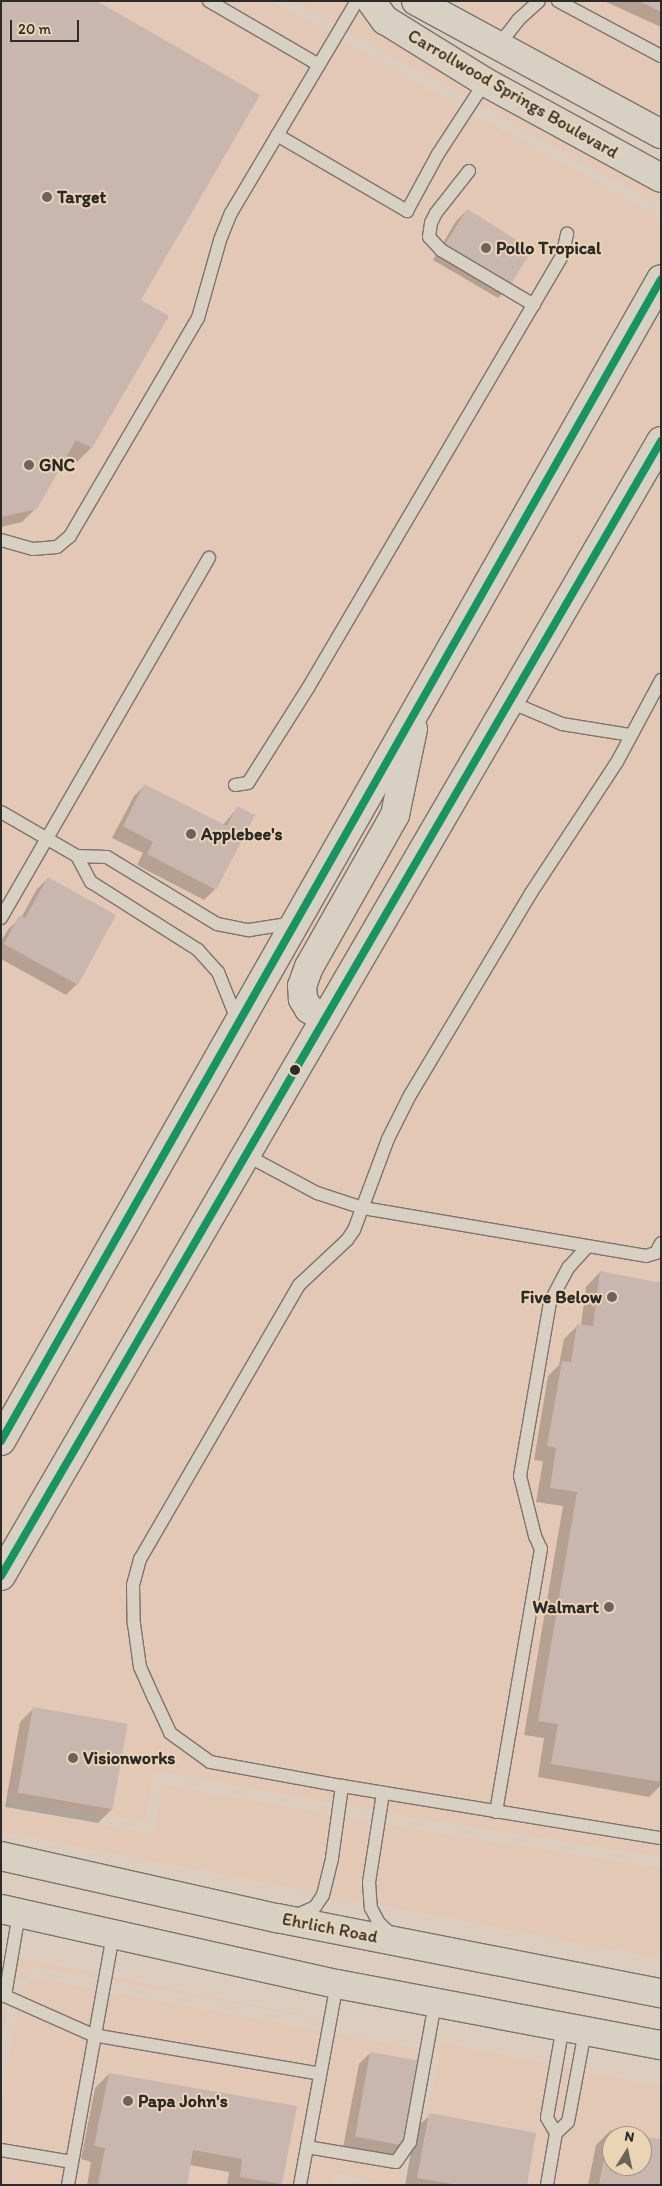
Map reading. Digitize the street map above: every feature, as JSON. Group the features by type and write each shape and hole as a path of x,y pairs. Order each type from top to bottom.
{"main road":[{"name":"Carrollwood Springs Boulevard","path":"371,1 385,20 484,82 661,178"},
{"name":"Carrollwood Springs Boulevard","path":"416,1 661,134"},
{"path":"1,1440 661,279"},
{"path":"1,1576 661,441"},
{"path":"326,1019 309,1009 303,999 302,986 309,968 396,815 418,706"},
{"name":"Ehrlich Road","path":"1,1856 277,1918 661,1993"},
{"path":"10,1911 337,1984 661,2045"}],"lane":[{"path":"209,1 319,65"},
{"path":"1,540 33,549 57,547 70,536 198,318 220,240 231,213 357,1"},
{"path":"498,46 518,20 539,1"},
{"path":"558,1 661,56"},
{"path":"277,135 407,211 438,154 484,82"},
{"path":"469,171 436,213 431,223 429,237 441,250 534,305"},
{"path":"235,785 248,782 308,688 562,256 567,234"},
{"path":"1,918 209,558"},
{"path":"661,680 617,762 531,893 410,1095 388,1139 364,1208 347,1240 299,1285 140,1559 133,1585 134,1624 140,1666 170,1733 210,1762 382,1793 661,1838"},
{"path":"510,702 562,724 631,735"},
{"path":"1,812 77,856 107,857 217,924 250,930 294,923"},
{"path":"77,856 91,882 198,950 218,972 238,1022"},
{"path":"246,1155 316,1193 364,1208 646,1256 656,1253 661,1243"},
{"path":"496,1812 541,1549 535,1536 520,1476 550,1302 570,1267 588,1246"},
{"path":"277,1918 293,1917 305,1913 315,1907 323,1895 332,1858 342,1786"},
{"path":"382,1793 369,1882 371,1908 379,1923 389,1933 405,1943"},
{"path":"10,1911 3,1996 94,2035 320,2074"},
{"path":"68,2185 113,1934"},
{"path":"300,2185 337,1984"},
{"path":"307,2147 396,2162 410,2142 435,2003"},
{"path":"556,2132 547,2118 574,2028"},
{"path":"547,2185 556,2132 568,2122 574,2028"},
{"path":"1,2150 72,2162"}],"shaded area":[{"path":"1,1 270,1 661,219 661,1857 414,1818 154,1771 145,1822 1,1796"},
{"path":"294,1 350,1 357,4 371,22 369,25 378,30 384,38 386,36 479,93 661,195 656,203"},
{"path":"444,1 661,1 661,119"},
{"path":"161,1784 413,1829 661,1868 661,1959 1,1832 1,1807 146,1833 155,1824"},
{"path":"1,1954 400,2034 34,1967 12,1985 1,2046"},
{"path":"35,1978 431,2051 402,2185 384,2185 335,2173 332,2185 1,2185 1,2103 21,1989"},
{"path":"436,2041 661,2086 661,2185 411,2185 440,2046"}],"building":[{"path":"1,1 97,1 260,95 141,300 169,316 92,448 76,440 37,509 1,517"},
{"path":"639,1 661,1 661,12"},
{"path":"467,209 532,250 507,290 442,249"},
{"name":"Applebee's","path":"144,784 227,826 237,806 255,815 216,890 147,854 153,842 123,826"},
{"path":"48,877 116,915 78,985 4,944 19,915 25,918"},
{"name":"Walmart","path":"600,1271 661,1283 661,1782 551,1764 558,1724 538,1721 577,1492 550,1488 556,1448 547,1446 562,1361 571,1362 577,1324 593,1326"},
{"name":"Visionworks","path":"33,1707 128,1724 112,1809 18,1793"},
{"path":"370,2052 419,2061 404,2145 355,2137"},
{"path":"109,2073 297,2106 282,2184 240,2177 242,2159 193,2150 187,2185 98,2185 105,2148 94,2146"},
{"path":"429,2113 536,2133 527,2185 458,2185 417,2178"},
{"path":"652,2138 661,2139 661,2185 599,2185 602,2168 602,2176 652,2176"}],"transit line":[{"path":"1,1441 661,279"},
{"path":"1,1576 661,441"}],"place":[{"name":"Target","path":"47,197"},
{"name":"Pollo Tropical","path":"486,248"},
{"name":"GNC","path":"29,465"},
{"name":"Applebee's","path":"191,834"},
{"name":"Five Below","path":"612,1297"},
{"name":"Walmart","path":"609,1607"},
{"name":"Visionworks","path":"73,1758"},
{"name":"Papa John's","path":"128,2101"}]}
